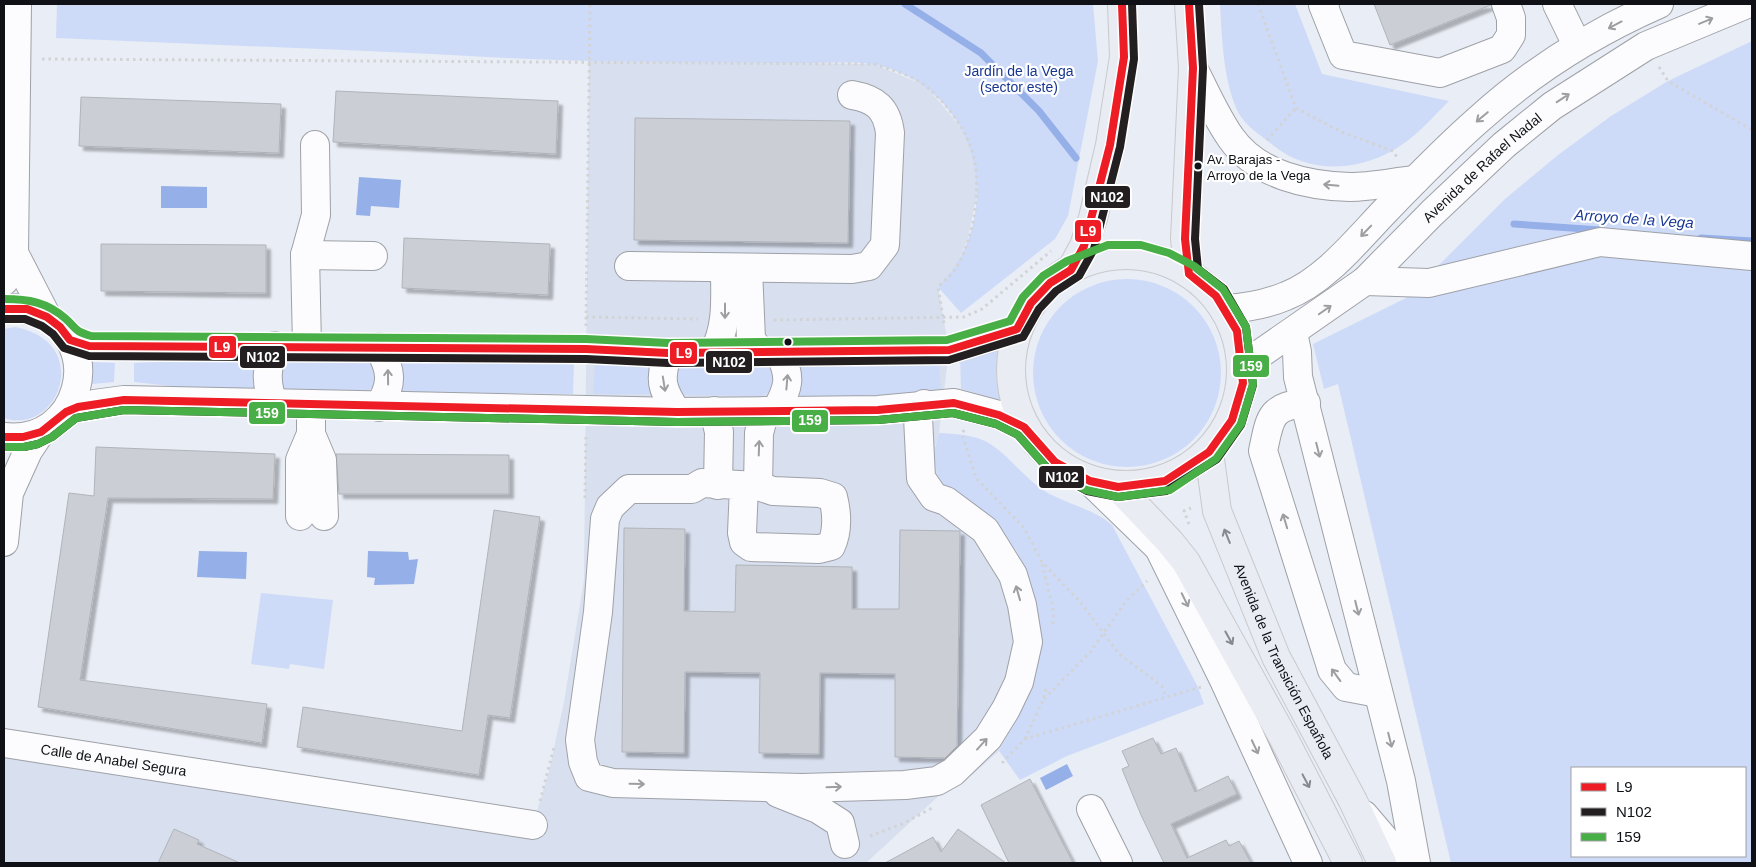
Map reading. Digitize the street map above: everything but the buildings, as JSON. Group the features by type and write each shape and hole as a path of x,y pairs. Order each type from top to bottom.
{"main road":[{"path":"1072,270 1084,246 1093,218 1110,145 1124,57 1122,4"},
{"path":"1188,4 1193,68 1185,239 1189,274"},
{"path":"1108,255 1140,255 1165,262 1189,274 1216,296 1224,309 1236,331 1243,383 1232,420 1209,452 1165,481 1118,487 1090,482 1054,462 1024,427 1010,382 1011,356 1017,329 1031,303 1050,283 1072,270 1108,255"},
{"name":"Avenida de la Transición Española","path":"1209,452 1217,511 1276,658 1360,810 1382,863"},
{"path":"1118,487 1170,542 1186,562 1287,746 1348,863"}],"street":[{"path":"4,281 14,253 18,4"},
{"path":"1325,4 1323,5 1343,54 1440,73 1502,49 1511,35 1511,18 1506,4"},
{"path":"1557,4 1577,45"},
{"path":"1224,309 1257,305 1287,296 1308,283 1339,259 1415,180 1478,119 1527,80 1577,45 1659,4"},
{"name":"Avenida de Rafael Nadal","path":"1241,367 1365,281 1446,199 1504,145 1552,106 1646,46 1747,4"},
{"path":"1502,49 1527,80"},
{"path":"1193,68 1231,139 1250,159 1276,173 1312,183 1351,187 1415,180"},
{"path":"629,266 736,269 852,269 869,266 885,245 890,132 888,119 881,108 868,98 852,95"},
{"path":"307,346 305,255 316,215 315,145"},
{"path":"1365,281 1429,282 1600,242 1730,256 1752,256"},
{"path":"14,253 47,317"},
{"path":"305,255 373,256"},
{"path":"736,269 737,321 751,339 770,352 787,368 788,380 785,394 770,411 740,485"},
{"path":"4,309 27,309 47,317 60,327 70,340 77,358 79,376 75,395 66,411 50,427 40,433 23,438 4,437"},
{"path":"714,352 722,336 737,321"},
{"path":"70,340 89,346 307,346 586,349 668,352 949,350 1017,329"},
{"path":"1292,333 1297,352 1298,377 1406,806 1416,863"},
{"path":"274,405 267,388 268,363 275,346"},
{"path":"378,347 387,364 390,378 387,394 379,407"},
{"path":"668,352 663,368 662,381 669,400 677,412"},
{"path":"66,411 94,404 124,400 311,406 584,408 677,412 878,410 924,404 954,403 999,415 1024,427"},
{"path":"1306,403 1282,407 1269,421 1263,452 1332,670 1346,688 1378,693"},
{"path":"740,485 702,483 692,489 629,489 610,507 605,519 598,612 580,740 582,762 589,777 613,783 762,786 905,785 937,781 953,772 988,738 1006,709 1019,682 1028,642 1022,605 1013,575 985,530 946,501 934,497 921,478 918,417 924,404"},
{"path":"311,406 311,434 322,460 312,516"},
{"path":"714,411 719,432 740,485"},
{"path":"4,542 6,484 40,433"},
{"path":"1090,482 1158,548 1223,678 1308,863"},
{"name":"Calle de Anabel Segura","path":"4,742 533,825"},
{"path":"762,786 818,809 840,823 845,844"},
{"path":"1360,810 1400,813 1406,806"},
{"path":"1091,809 1118,863"},
{"path":"1360,810 1405,863"}],"path":[{"path":"586,349 590,4"},
{"path":"1258,4 1296,108 1344,133 1393,151 1415,180"},
{"path":"17,47 589,61 874,64 926,86 958,124 970,145 975,164 977,194 968,238 954,271 938,287 949,350"},
{"path":"1668,81 1752,130"},
{"path":"1268,139 1296,108"},
{"path":"586,317 687,317 737,321 942,318 964,316 982,309 1054,248"},
{"path":"954,403 952,423 965,424 962,434 976,478 1024,528 1042,562 1082,604 1120,654 1162,686 1166,697"},
{"path":"584,408 585,504"},
{"path":"1043,700 1091,651 1126,601 1147,581"},
{"path":"999,765 1025,739 1208,684"},
{"path":"533,825 555,745"},
{"path":"845,844 902,824 935,806"}],"shaded area":[{"path":"589,61 874,64 926,86 958,124 970,145 975,164 977,194 968,238 954,271 938,287 949,350 939,433 935,446 978,515 1017,551 1036,612 1035,654 1022,708 999,751 973,774 944,791 866,863 4,863 4,743 533,825 549,771 564,702 584,580"}],"green space":[{"name":"Jardín de la Vega (sector este)","path":"57,4 1093,4 1098,61 1068,216 1055,239 961,313 938,287 960,257 973,225 977,191 972,157 960,126 939,99 911,78 876,65 846,62 718,63 547,60 56,38"},
{"path":"1220,4 1295,4 1322,74 1449,101 1408,141 1377,158 1347,166 1316,165 1301,161 1287,155 1274,146 1250,127 1238,112 1226,73"},
{"path":"1752,41 1752,863 1451,863 1338,384 1324,389 1313,344 1406,298 1505,199 1558,155 1611,116 1668,81"},
{"path":"1127,279 1163,286 1187,300 1200,313 1214,337 1221,373 1214,409 1200,433 1187,446 1163,460 1127,467 1091,460 1067,446 1054,433 1040,409 1033,373 1040,337 1054,313 1067,300 1091,286"},
{"path":"15,327 39,336 54,350 61,367 60,385 52,401 40,413 24,420 4,418 4,329"},
{"path":"999,342 996,375 1000,400 961,389 960,356"},
{"path":"258,358 254,380 257,390 190,388 134,382 134,363"},
{"path":"283,360 368,360 377,371 377,378 375,386 368,391 287,390 282,388 278,366"},
{"path":"398,360 574,361 573,394 398,392"},
{"path":"92,362 115,363 114,382 92,384"},
{"path":"595,362 653,362 650,386 652,394 593,394"},
{"path":"939,362 941,389 868,396 795,396 796,365 912,365"},
{"path":"767,365 773,370 774,386 769,392 761,396 687,395 679,392 673,371 678,366"},
{"path":"939,433 957,434 985,441 994,446 1044,491 1091,512 1112,525 1198,687 1204,704 1067,756 1020,780 999,751 1022,708 1035,654 1036,612 1017,551 940,481 935,457"},
{"path":"261,593 333,600 324,669 290,664 289,669 251,664"}],"water":[{"path":"359,177 401,180 399,208 371,206 370,216 356,215"},
{"path":"161,186 207,187 207,208 161,208"},
{"path":"199,551 247,552 246,579 197,577"},
{"path":"368,551 408,552 409,560 418,559 414,584 374,585 375,578 367,577"},
{"path":"1067,764 1073,776 1046,790 1040,778"}],"waterway":[{"name":"Arroyo de la Vega","path":"905,4 981,53 1039,111 1076,158"},
{"name":"Arroyo de la Vega","path":"1514,224 1600,230"},
{"name":"Arroyo de la Vega","path":"1701,238 1752,241"}],"transit line":[{"name":"L9","path":"4,309 27,309 47,317 60,327 70,340 89,346 586,349 668,353 949,350 1017,329 1031,303 1050,283 1071,270 1084,246 1110,145 1124,57 1122,4"},
{"name":"N102","path":"4,319 25,319 42,326 53,334 64,348 89,356 586,359 668,363 949,360 1023,337 1039,309 1056,291 1079,276 1094,249 1120,147 1134,59 1132,4"},
{"name":"L9","path":"4,437 23,437 41,432 66,412 78,407 124,400 677,412 878,410 954,403 999,415 1024,427 1055,462 1090,481 1118,487 1165,481 1209,452 1232,420 1243,383 1237,331 1216,296 1189,274 1185,239 1193,68 1189,4"},
{"name":"N102","path":"4,447 24,447 38,444 52,437 76,418 124,410 677,422 878,420 953,413 996,424 1018,435 1049,470 1087,491 1118,497 1166,491 1217,459 1241,425 1253,385 1246,327 1224,289 1198,269 1195,239 1203,68 1199,4"},
{"name":"159","path":"4,299 29,301 44,305 59,313 79,331 91,336 586,339 668,343 947,340 1010,321 1023,297 1043,276 1067,261 1108,245 1141,245 1169,253 1194,266 1223,289 1246,327 1253,384 1241,424 1216,459 1170,490 1118,497 1086,490 1049,470 1018,435 996,424 953,413 878,420 677,422 124,410 76,418 52,437 38,444 24,447 4,447"}],"place":[{"name":"Av. Barajas - Arroyo de la Vega","path":"1198,166"}]}
